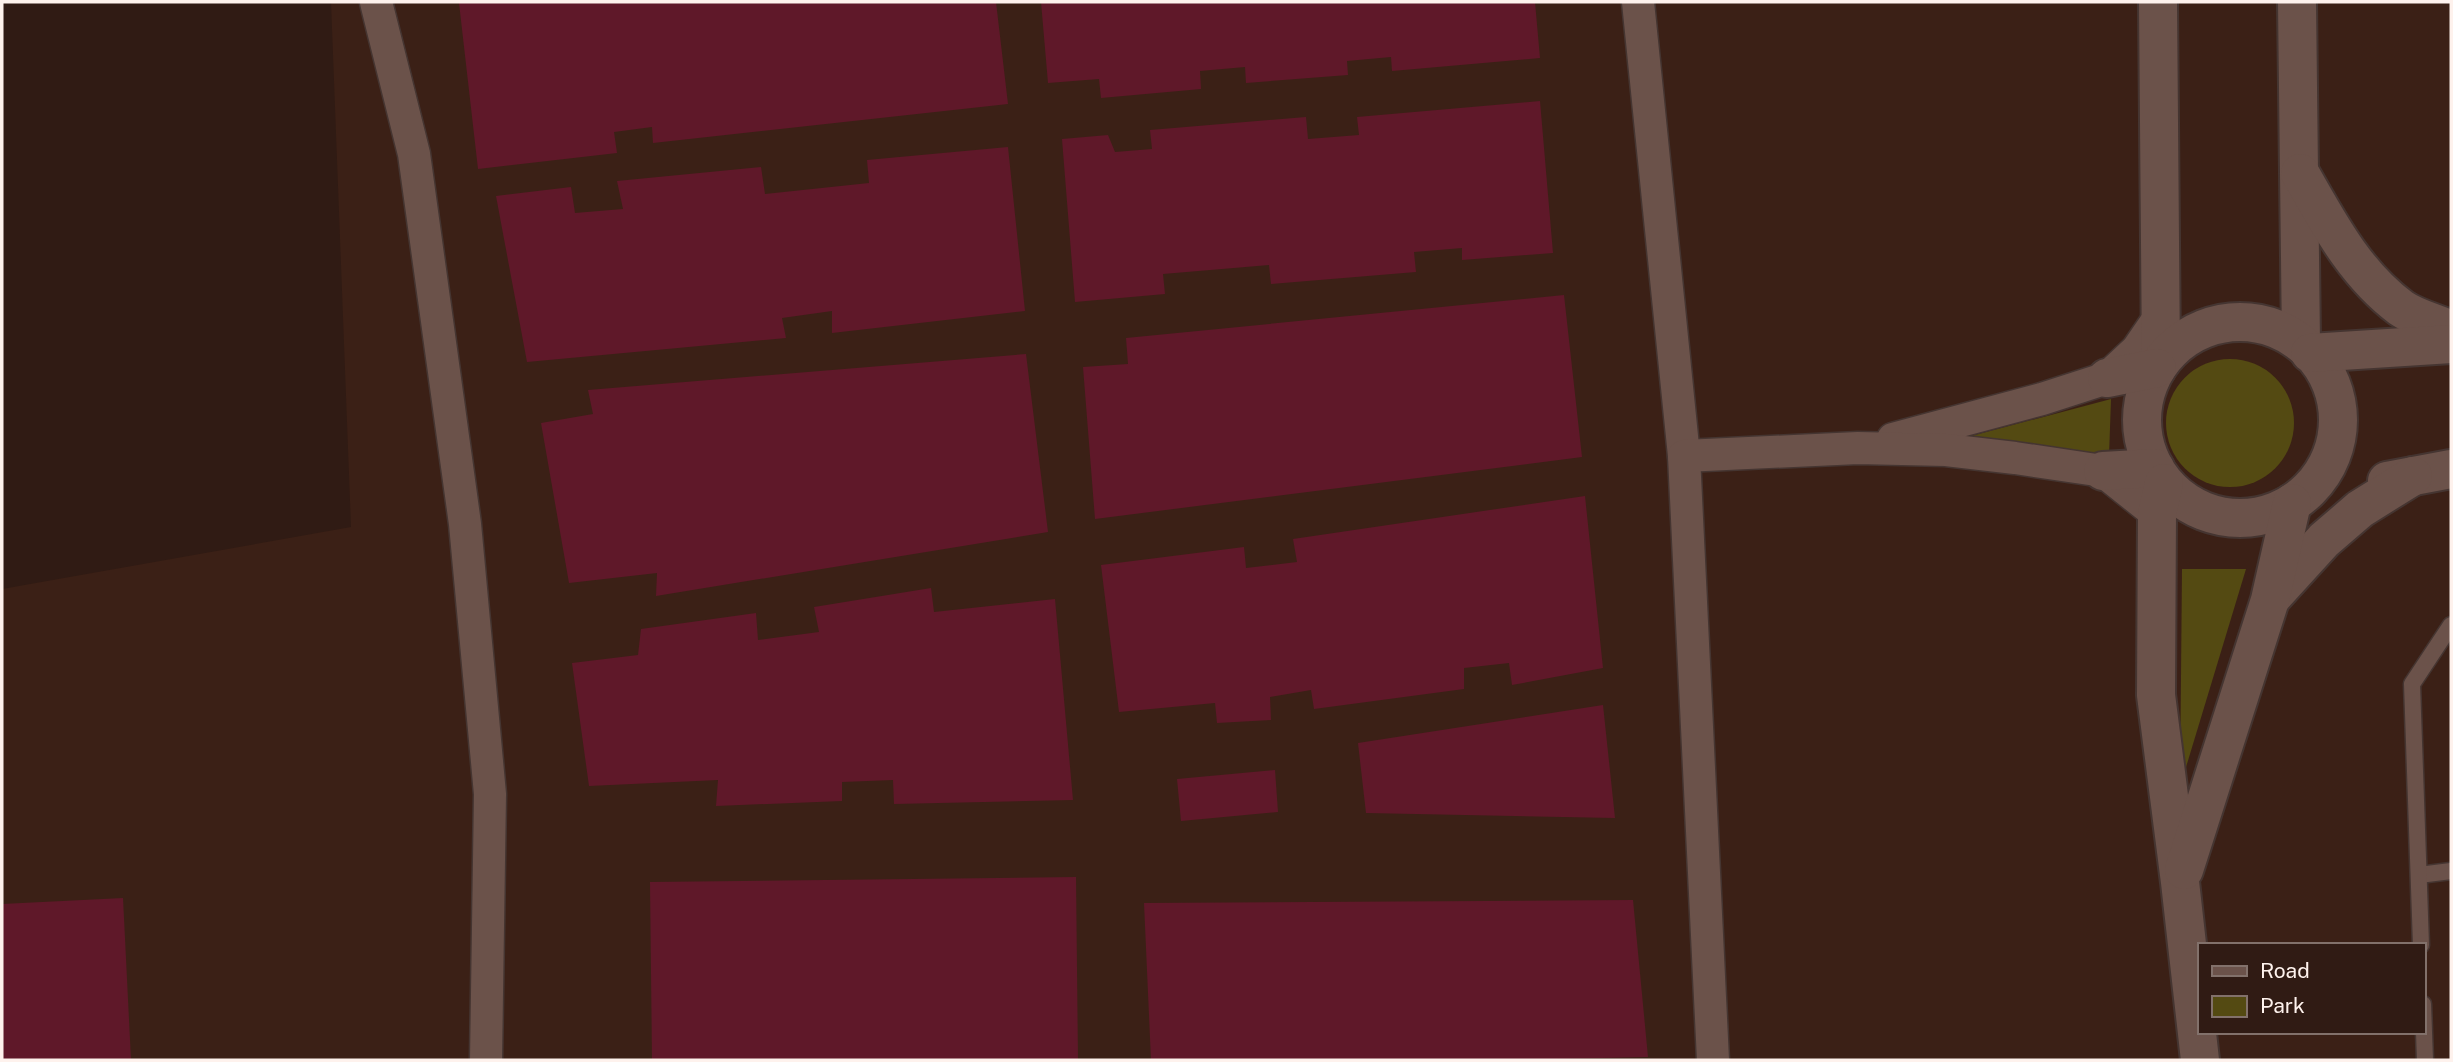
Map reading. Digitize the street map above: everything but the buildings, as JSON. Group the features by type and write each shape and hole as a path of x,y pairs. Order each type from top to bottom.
{"main road":[{"path":"2158,2 2161,314 2159,364"},
{"path":"2297,2 2299,172 2306,348"},
{"path":"2299,172 2340,244 2368,278 2403,310 2451,330"},
{"path":"2103,471 2159,488 2194,508 2226,518 2261,517 2297,499 2316,483 2332,456 2339,425 2335,394 2322,366 2306,348 2274,328 2243,322 2212,325 2184,339 2159,364 2145,391 2140,425 2159,488 2156,695 2200,1060"},
{"path":"2306,348 2451,344"},
{"path":"2107,378 2159,364"},
{"path":"2297,499 2451,469"},
{"path":"2270,600 2324,540 2360,509 2413,476"},
{"path":"2180,882 2270,600 2297,499"}],"street":[{"path":"376,2 414,154 466,537 490,794 486,1060"},
{"path":"1638,2 1684,456 1713,1060"},
{"path":"1858,448 2042,399 2107,378 2137,350 2161,314"},
{"path":"1684,456 1858,448 1946,450 2103,471"}],"lane":[{"path":"2421,943 2412,684 2451,625"},
{"path":"2419,875 2451,871"},
{"path":"2424,1034 2425,1060"}],"shaded area":[{"path":"331,2 2451,2 2451,1060 2,1060 2,589 351,527"}],"green space":[{"path":"2230,359 2254,364 2275,378 2289,399 2294,423 2289,447 2275,468 2254,482 2230,487 2206,482 2185,468 2171,447 2166,423 2171,399 2185,378 2206,364"},
{"path":"2111,399 2109,456 1956,440"},
{"path":"2182,569 2246,569 2180,787"}]}
